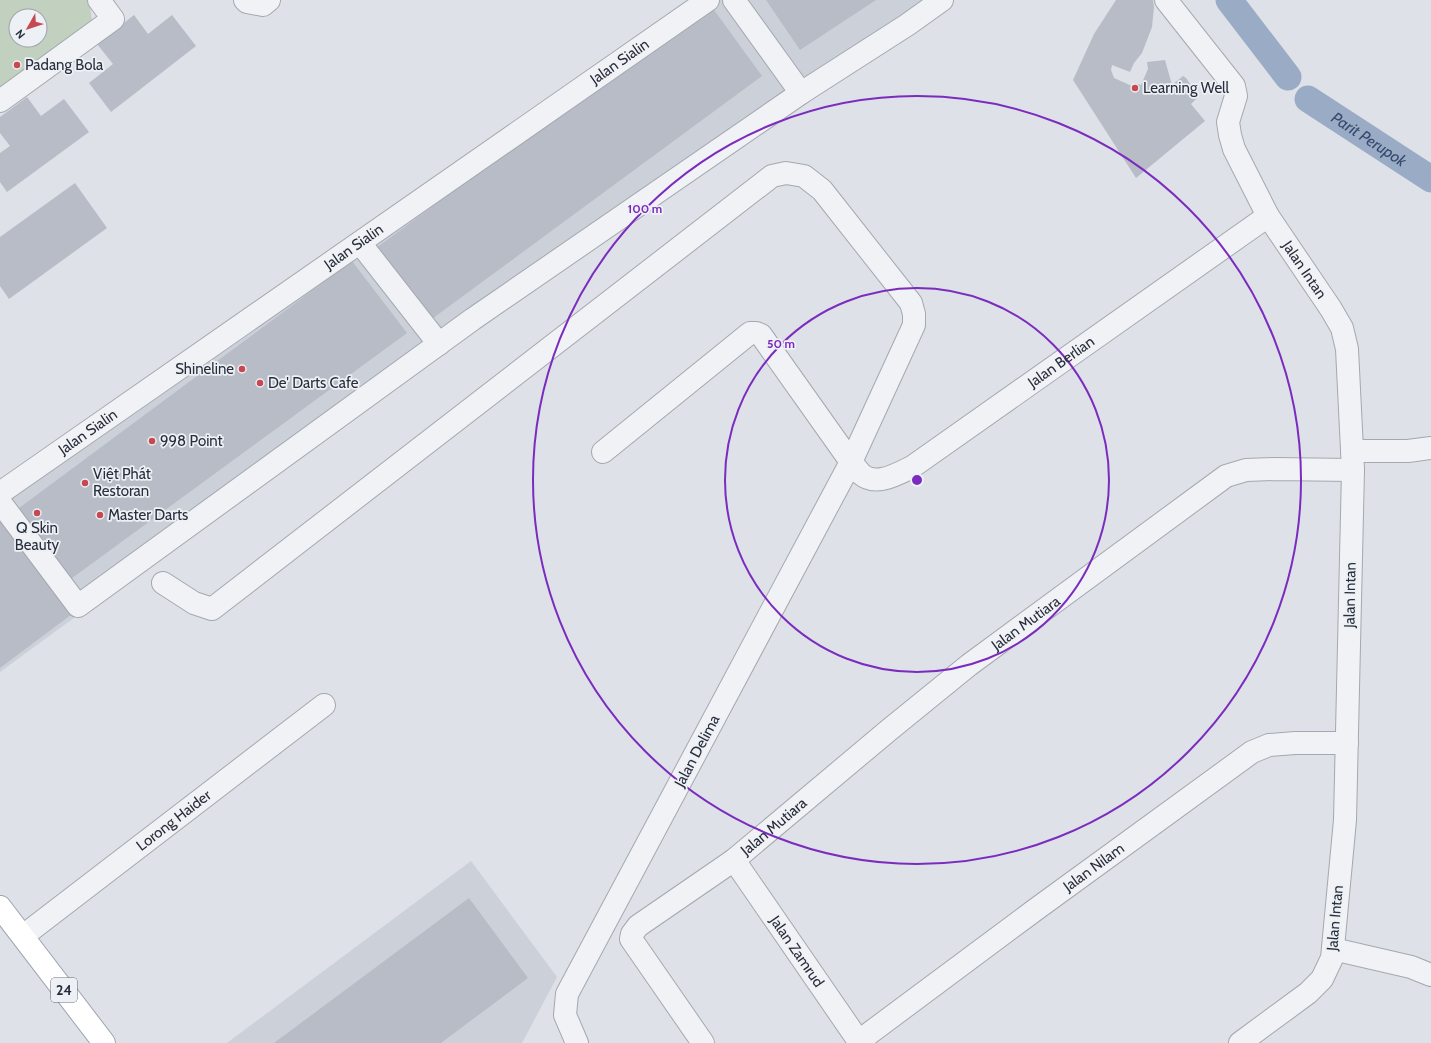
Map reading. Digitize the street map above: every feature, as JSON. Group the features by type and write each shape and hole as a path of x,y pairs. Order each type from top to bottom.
{"main road":[{"name":"24","path":"0,895 22,935"},
{"name":"24","path":"0,907 104,1043"}],"street":[{"path":"0,101 113,19 99,0"},
{"path":"245,0 247,2 263,5 269,0"},
{"name":"Jalan Sialin","path":"0,493 708,0"},
{"path":"734,0 802,93"},
{"path":"0,502 78,606 473,319 802,93 942,0"},
{"name":"Jalan Intan","path":"1166,0 1234,86 1236,96 1228,122 1234,149 1268,216 1331,309 1342,328 1347,349 1353,460 1347,743 1345,820 1332,958 1322,980 1308,993 1240,1043"},
{"name":"Jalan Delima","path":"163,583 194,603 212,609 772,176 786,173 804,176 822,190 911,303 914,314 914,325 851,462 567,994 565,1015 575,1043"},
{"name":"Jalan Berlian","path":"603,452 750,333 756,333 761,335 851,462 862,474 871,479 888,478 912,467 1268,216"},
{"path":"360,243 438,344"},
{"name":"Jalan Mutiara","path":"703,1043 631,939 632,934 638,926 734,860 969,665 1226,476 1246,470 1274,469 1353,460 1408,450 1431,448"},
{"name":"Lorong Haider","path":"22,935 324,705"},
{"name":"Jalan Nilam","path":"859,1042 1035,910 1252,752 1269,746 1295,742 1347,743"},
{"name":"Jalan Zamrud","path":"734,860 859,1042"},
{"path":"1333,949 1411,967 1431,975"}],"shaded area":[{"path":"692,0 952,0 332,429 0,672 0,482"},
{"path":"471,861 557,977 522,1043 227,1043"}],"green space":[{"name":"Padang Bola","path":"0,0 87,0 90,5 93,22 0,91"}],"building":[{"path":"766,0 876,0 800,50"},
{"name":"Learning Well","path":"1116,0 1153,0 1154,7 1152,27 1142,53 1134,63 1130,72 1112,65 1111,70 1114,78 1132,86 1135,83 1141,85 1148,69 1147,62 1165,60 1172,85 1183,76 1197,94 1198,97 1191,104 1205,121 1136,178 1073,80 1094,34"},
{"path":"709,3 762,76 425,324 372,251"},
{"path":"134,15 148,34 172,15 196,46 111,112 89,83 113,64 97,44"},
{"path":"27,97 41,116 64,99 89,132 7,192 0,182 0,153 10,146 0,133 0,117"},
{"path":"75,183 107,228 9,299 0,286 0,237"},
{"path":"352,261 407,333 64,584 11,514"},
{"path":"0,515 72,614 0,668"},
{"path":"469,898 528,978 441,1043 274,1043"}],"waterway":[{"name":"Parit Perupok","path":"1229,0 1288,77"},
{"name":"Parit Perupok","path":"1308,99 1431,179"}],"place":[{"name":"Padang Bola","path":"17,65"},
{"name":"Learning Well","path":"1135,88"},
{"name":"Shineline","path":"242,369"},
{"name":"De' Darts Cafe","path":"260,383"},
{"name":"998 Point","path":"152,441"},
{"name":"Việt Phát Restoran","path":"85,483"},
{"name":"Q Skin Beauty","path":"37,513"},
{"name":"Master Darts","path":"100,515"}]}
